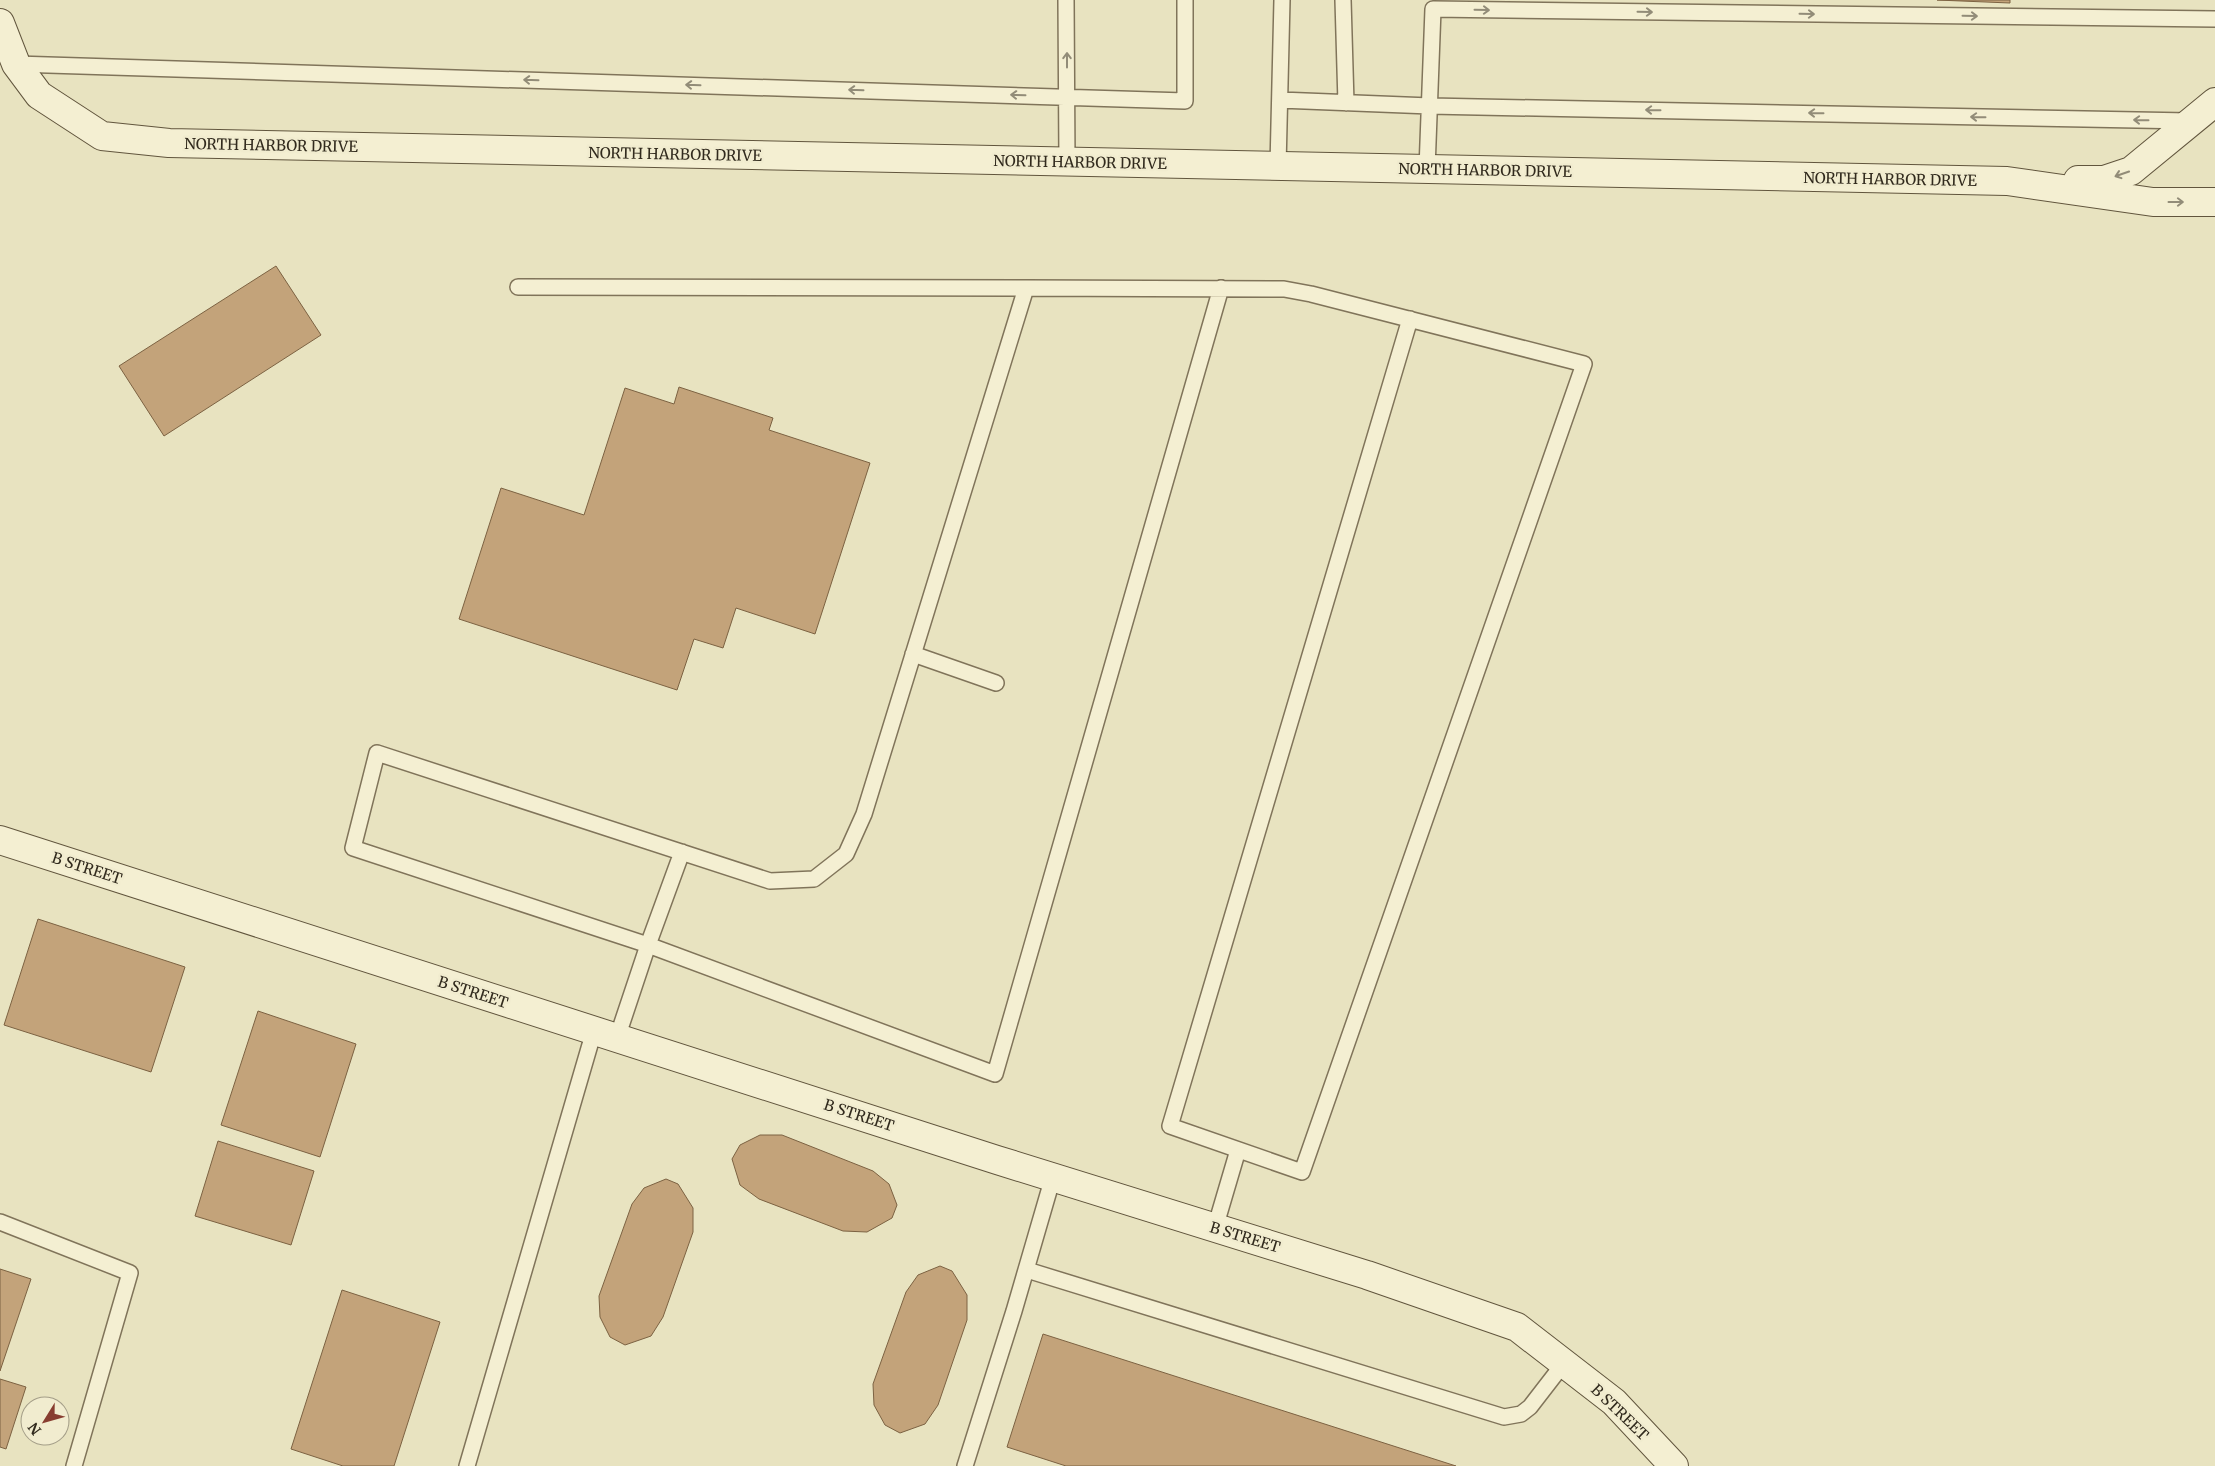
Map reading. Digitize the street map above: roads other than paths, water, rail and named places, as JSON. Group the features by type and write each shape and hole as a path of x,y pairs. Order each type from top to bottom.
{"street":[{"name":"NORTH HARBOR DRIVE","path":"0,23 16,64 39,95 102,136 169,143 2007,181 2152,202 2215,202"},
{"path":"2007,181 2104,180 2131,171 2189,121 2215,102"},
{"name":"B STREET","path":"0,840 1053,1178 1367,1275 1518,1327 1614,1402 1674,1466"}],"lane":[{"path":"1066,0 1067,162"},
{"path":"16,64 1185,101 1185,0"},
{"path":"1278,166 1282,0"},
{"path":"1343,0 1346,103"},
{"path":"1428,169 1434,9 2215,19"},
{"path":"1280,100 1430,106 2189,121"},
{"path":"518,287 1284,289 1311,294 1584,364 1302,1172 1170,1126 1410,320"},
{"path":"1026,288 864,814 846,854 814,879 770,881 377,753 353,848 648,945 995,1074 1221,288"},
{"path":"913,654 996,682"},
{"path":"467,1466 606,1034 648,945 682,852"},
{"path":"1215,1228 1238,1150"},
{"path":"965,1466 1027,1270 1053,1178"},
{"path":"0,1222 130,1272 74,1466"},
{"path":"1027,1270 1504,1417 1520,1414 1530,1407 1564,1363"}]}
